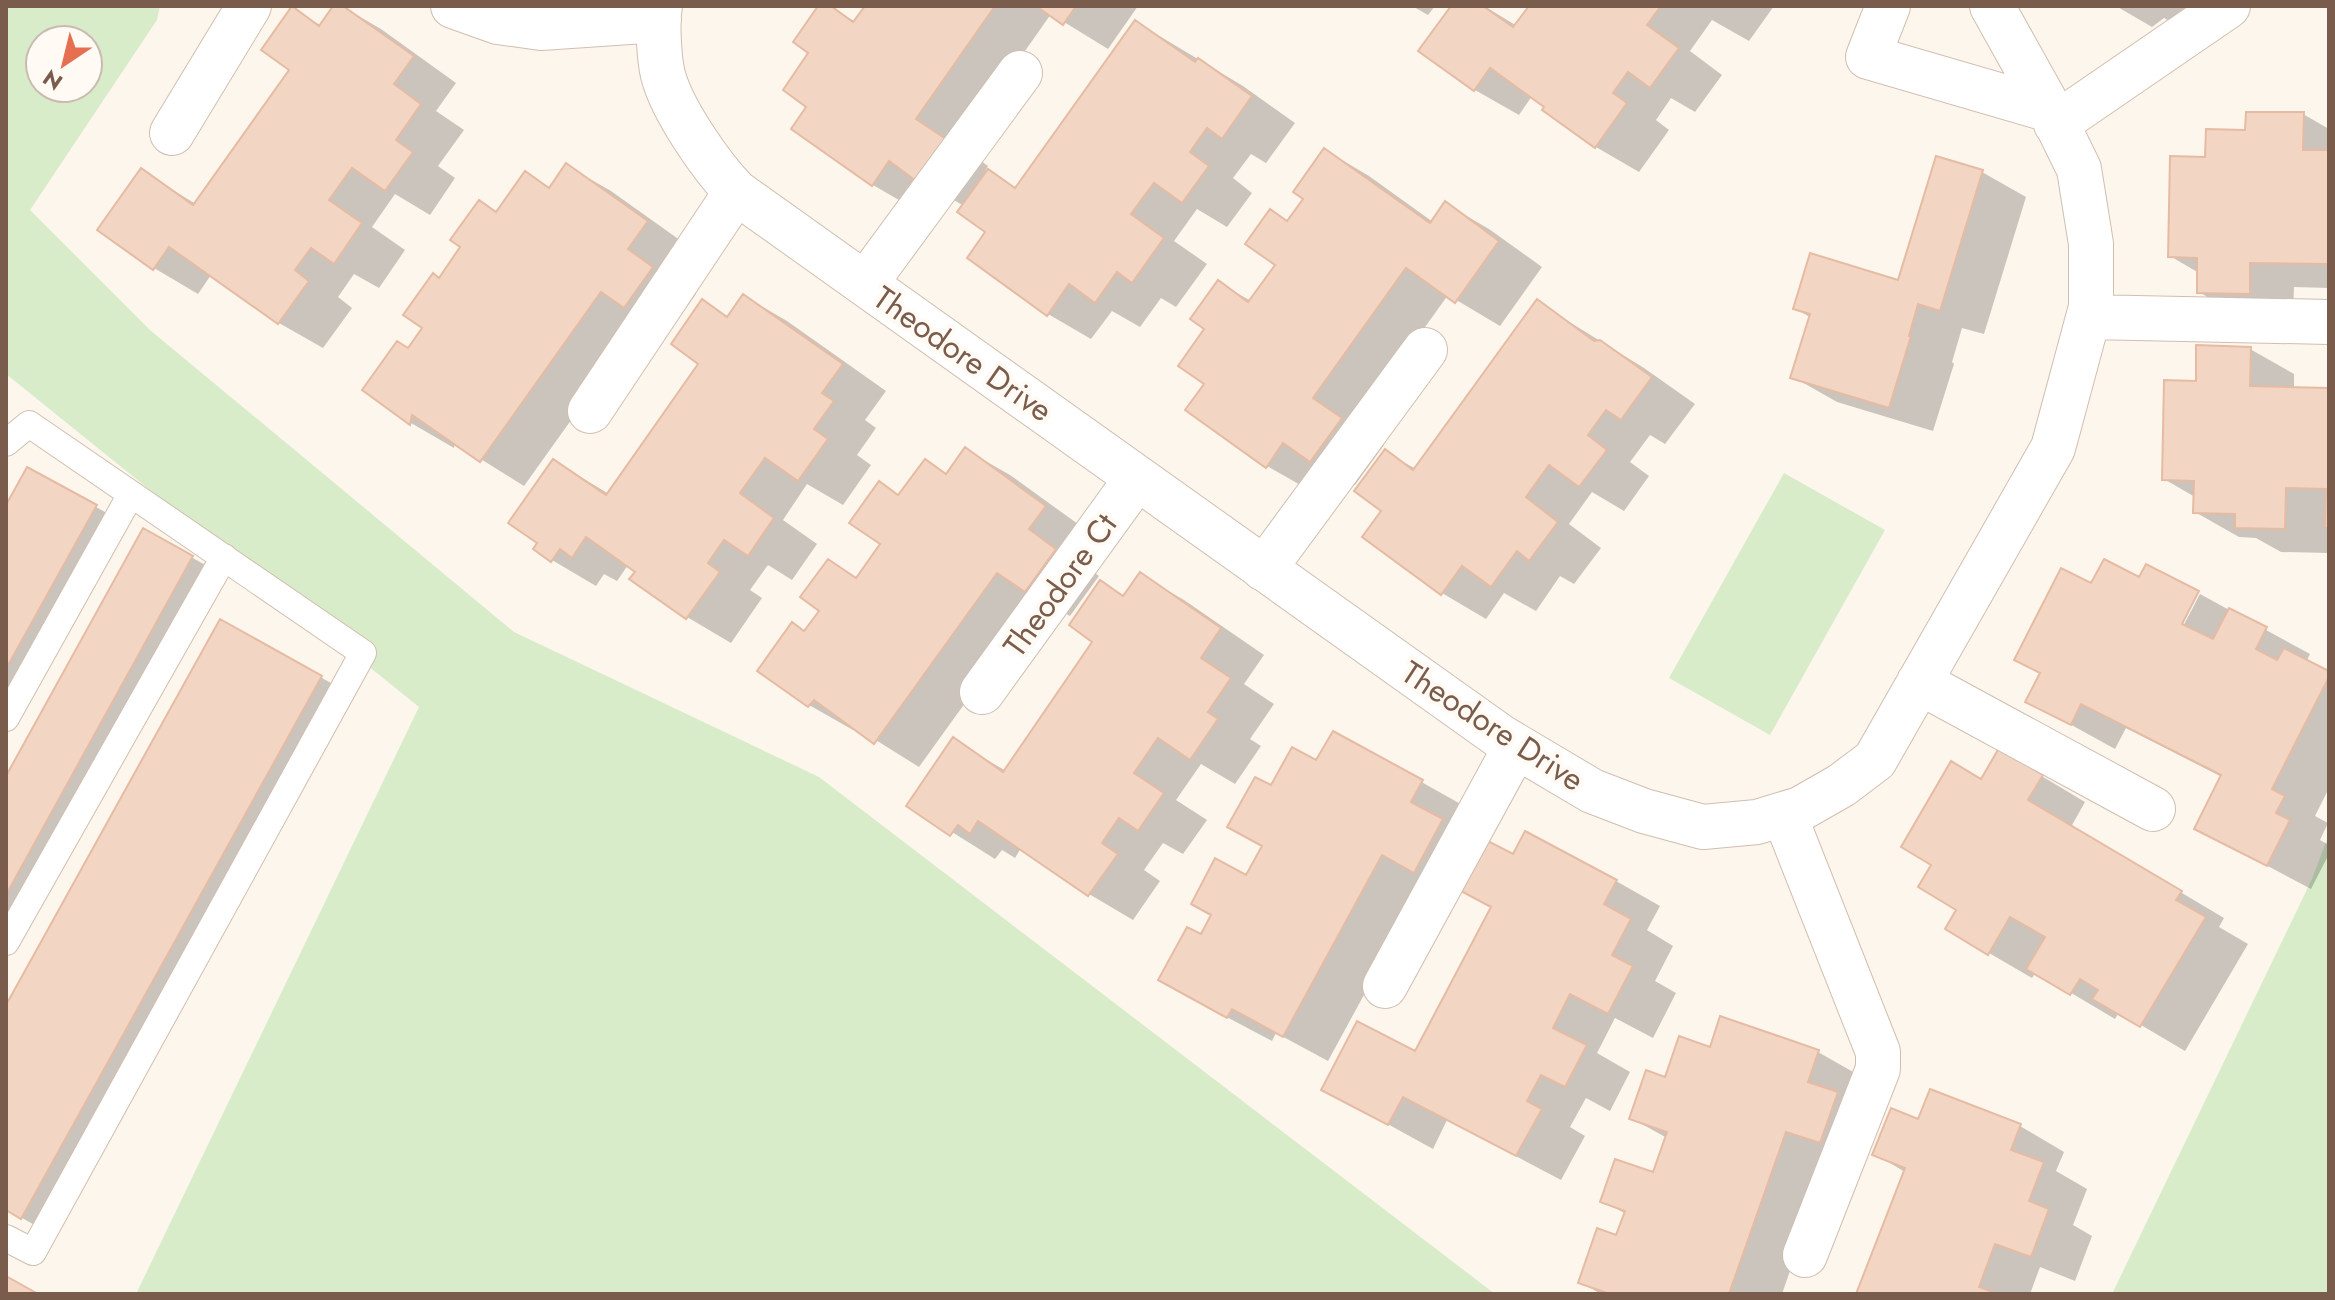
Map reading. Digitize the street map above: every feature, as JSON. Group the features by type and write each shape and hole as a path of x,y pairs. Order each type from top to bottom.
{"street":[{"path":"172,133 249,6"},
{"path":"453,6 498,22 541,28 660,13"},
{"path":"1888,6 1868,57 2053,117 2228,6"},
{"name":"Theodore Drive","path":"660,13 663,75 683,118 707,158 736,192 1516,746 1592,791 1644,811 1703,827 1757,822 1800,809 1842,785 1875,760 2053,448 2091,307 2091,244 2079,169 1992,6"},
{"path":"865,284 1020,73"},
{"path":"590,411 736,192"},
{"path":"2089,317 2329,322"},
{"path":"1264,569 1425,350"},
{"name":"Theodore Ct","path":"982,692 1137,478"},
{"path":"1919,682 2153,809"},
{"path":"1385,986 1516,746"},
{"path":"1784,814 1878,1052 1878,1069 1805,1255"}],"lane":[{"path":"6,443 29,424 363,653 33,1252 6,1238"},
{"path":"6,718 131,494"},
{"path":"6,942 224,557"}],"green space":[{"path":"6,6 160,6 157,20 104,99 104,24 24,24 24,104 101,104 30,210 150,330 514,632 819,777 1495,1294 136,1294 419,707 6,374"},
{"path":"1784,473 1885,530 1770,735 1669,678"},
{"path":"2329,834 2329,1294 2112,1294 2312,879"}],"building":[{"path":"292,6 319,26 333,6 343,6 414,56 394,84 421,104 396,140 413,152 385,191 352,168 329,200 362,223 334,264 311,248 295,270 309,281 278,324 169,247 153,270 97,230 141,168 193,205 289,70 261,50"},
{"path":"818,6 831,6 853,22 865,6 995,6 916,119 946,139 916,181 889,161 872,186 791,129 806,107 783,90 808,53 793,42"},
{"path":"1036,6 1076,6 1063,25"},
{"path":"1451,6 1483,6 1513,27 1529,6 1661,6 1647,25 1679,48 1650,88 1628,72 1613,93 1627,103 1595,148 1490,68 1474,91 1418,51"},
{"path":"1135,20 1195,62 1198,58 1252,96 1222,139 1207,128 1190,152 1209,166 1182,203 1154,183 1131,214 1164,238 1132,283 1117,272 1095,303 1069,284 1047,316 967,258 985,232 957,212 988,169 1015,188"},
{"path":"2246,112 2304,112 2303,150 2329,150 2329,264 2250,263 2250,294 2197,293 2197,258 2168,257 2170,156 2205,157 2206,129 2245,130"},
{"path":"1324,148 1430,223 1445,201 1499,241 1455,303 1406,268 1313,398 1342,418 1310,462 1283,443 1266,468 1185,410 1204,384 1178,366 1204,329 1190,319 1218,280 1248,302 1275,265 1245,244 1270,209 1287,221 1303,199 1293,192"},
{"path":"1936,156 1983,170 1940,311 1918,304 1889,408 1790,378 1810,314 1793,309 1810,253 1898,280"},
{"path":"566,163 648,221 628,249 653,267 624,308 601,292 480,462 412,415 410,425 362,390 397,341 408,348 422,328 403,315 433,273 439,278 460,247 450,240 479,200 496,212 525,171 549,188"},
{"path":"743,294 843,364 822,393 834,401 814,429 828,439 798,481 765,458 740,493 774,518 748,556 724,540 708,563 720,572 686,619 629,579 635,572 586,537 572,558 560,549 551,562 533,549 537,543 508,523 553,459 606,495 698,364 671,344 702,299 727,317"},
{"path":"1537,299 1594,341 1600,340 1652,377 1621,420 1606,410 1588,435 1607,450 1579,487 1549,465 1526,497 1558,522 1529,561 1517,551 1491,587 1462,566 1441,595 1362,537 1381,511 1354,491 1385,449 1413,470"},
{"path":"2196,345 2251,347 2250,386 2329,388 2329,528 2325,528 2326,489 2286,488 2285,529 2235,528 2235,514 2193,513 2194,481 2162,480 2164,380 2196,381"},
{"path":"965,447 1046,506 1029,529 1056,549 1025,592 997,573 874,744 814,700 808,707 757,671 792,622 804,631 819,611 800,597 828,559 856,578 880,544 849,523 879,481 898,495 925,459 946,474"},
{"path":"27,467 97,505 6,669 6,505"},
{"path":"143,528 193,556 6,895 6,776"},
{"path":"2104,559 2139,577 2146,564 2199,591 2182,624 2213,639 2229,608 2267,627 2256,649 2277,660 2284,648 2329,671 2329,677 2272,789 2285,796 2276,813 2290,820 2267,866 2194,829 2221,775 2081,704 2071,725 2025,702 2040,673 2014,660 2061,568 2091,583"},
{"path":"1140,572 1221,628 1201,658 1231,678 1208,712 1218,719 1190,760 1158,738 1134,773 1164,793 1138,831 1119,818 1102,843 1118,854 1088,896 978,821 970,834 958,825 950,836 906,806 953,737 1003,772 1092,642 1069,625 1100,580 1123,596"},
{"path":"220,619 322,676 21,1219 6,1210 6,1005"},
{"path":"1333,731 1423,780 1411,802 1443,819 1414,873 1382,855 1283,1037 1232,1009 1227,1018 1158,980 1187,927 1201,934 1211,915 1191,904 1215,858 1246,875 1262,846 1227,827 1255,777 1271,785 1292,747 1316,760"},
{"path":"1999,748 2043,775 2028,800 2182,891 2176,900 2206,917 2140,1027 2092,999 2098,990 2080,979 2070,995 2026,969 2045,937 2010,917 1988,955 1945,929 1956,910 1918,887 1931,865 1901,847 1951,761 1981,779"},
{"path":"1525,831 1617,880 1604,904 1631,919 1612,955 1633,966 1608,1014 1570,994 1553,1028 1587,1045 1565,1087 1541,1075 1527,1101 1542,1109 1516,1156 1403,1097 1388,1125 1321,1090 1357,1021 1415,1051 1491,907 1461,891 1488,841 1513,854"},
{"path":"1720,1016 1819,1050 1808,1082 1838,1092 1820,1143 1786,1132 1729,1294 1610,1294 1578,1283 1597,1228 1616,1235 1625,1211 1600,1202 1615,1159 1653,1172 1667,1132 1629,1119 1646,1070 1665,1077 1679,1036 1710,1047"},
{"path":"1930,1089 2021,1124 2011,1150 2044,1162 2029,1201 2049,1209 2031,1257 1995,1244 1979,1287 1998,1294 1856,1294 1905,1168 1872,1155 1891,1108 1918,1119"},
{"path":"6,1276 38,1294 6,1294"}]}
